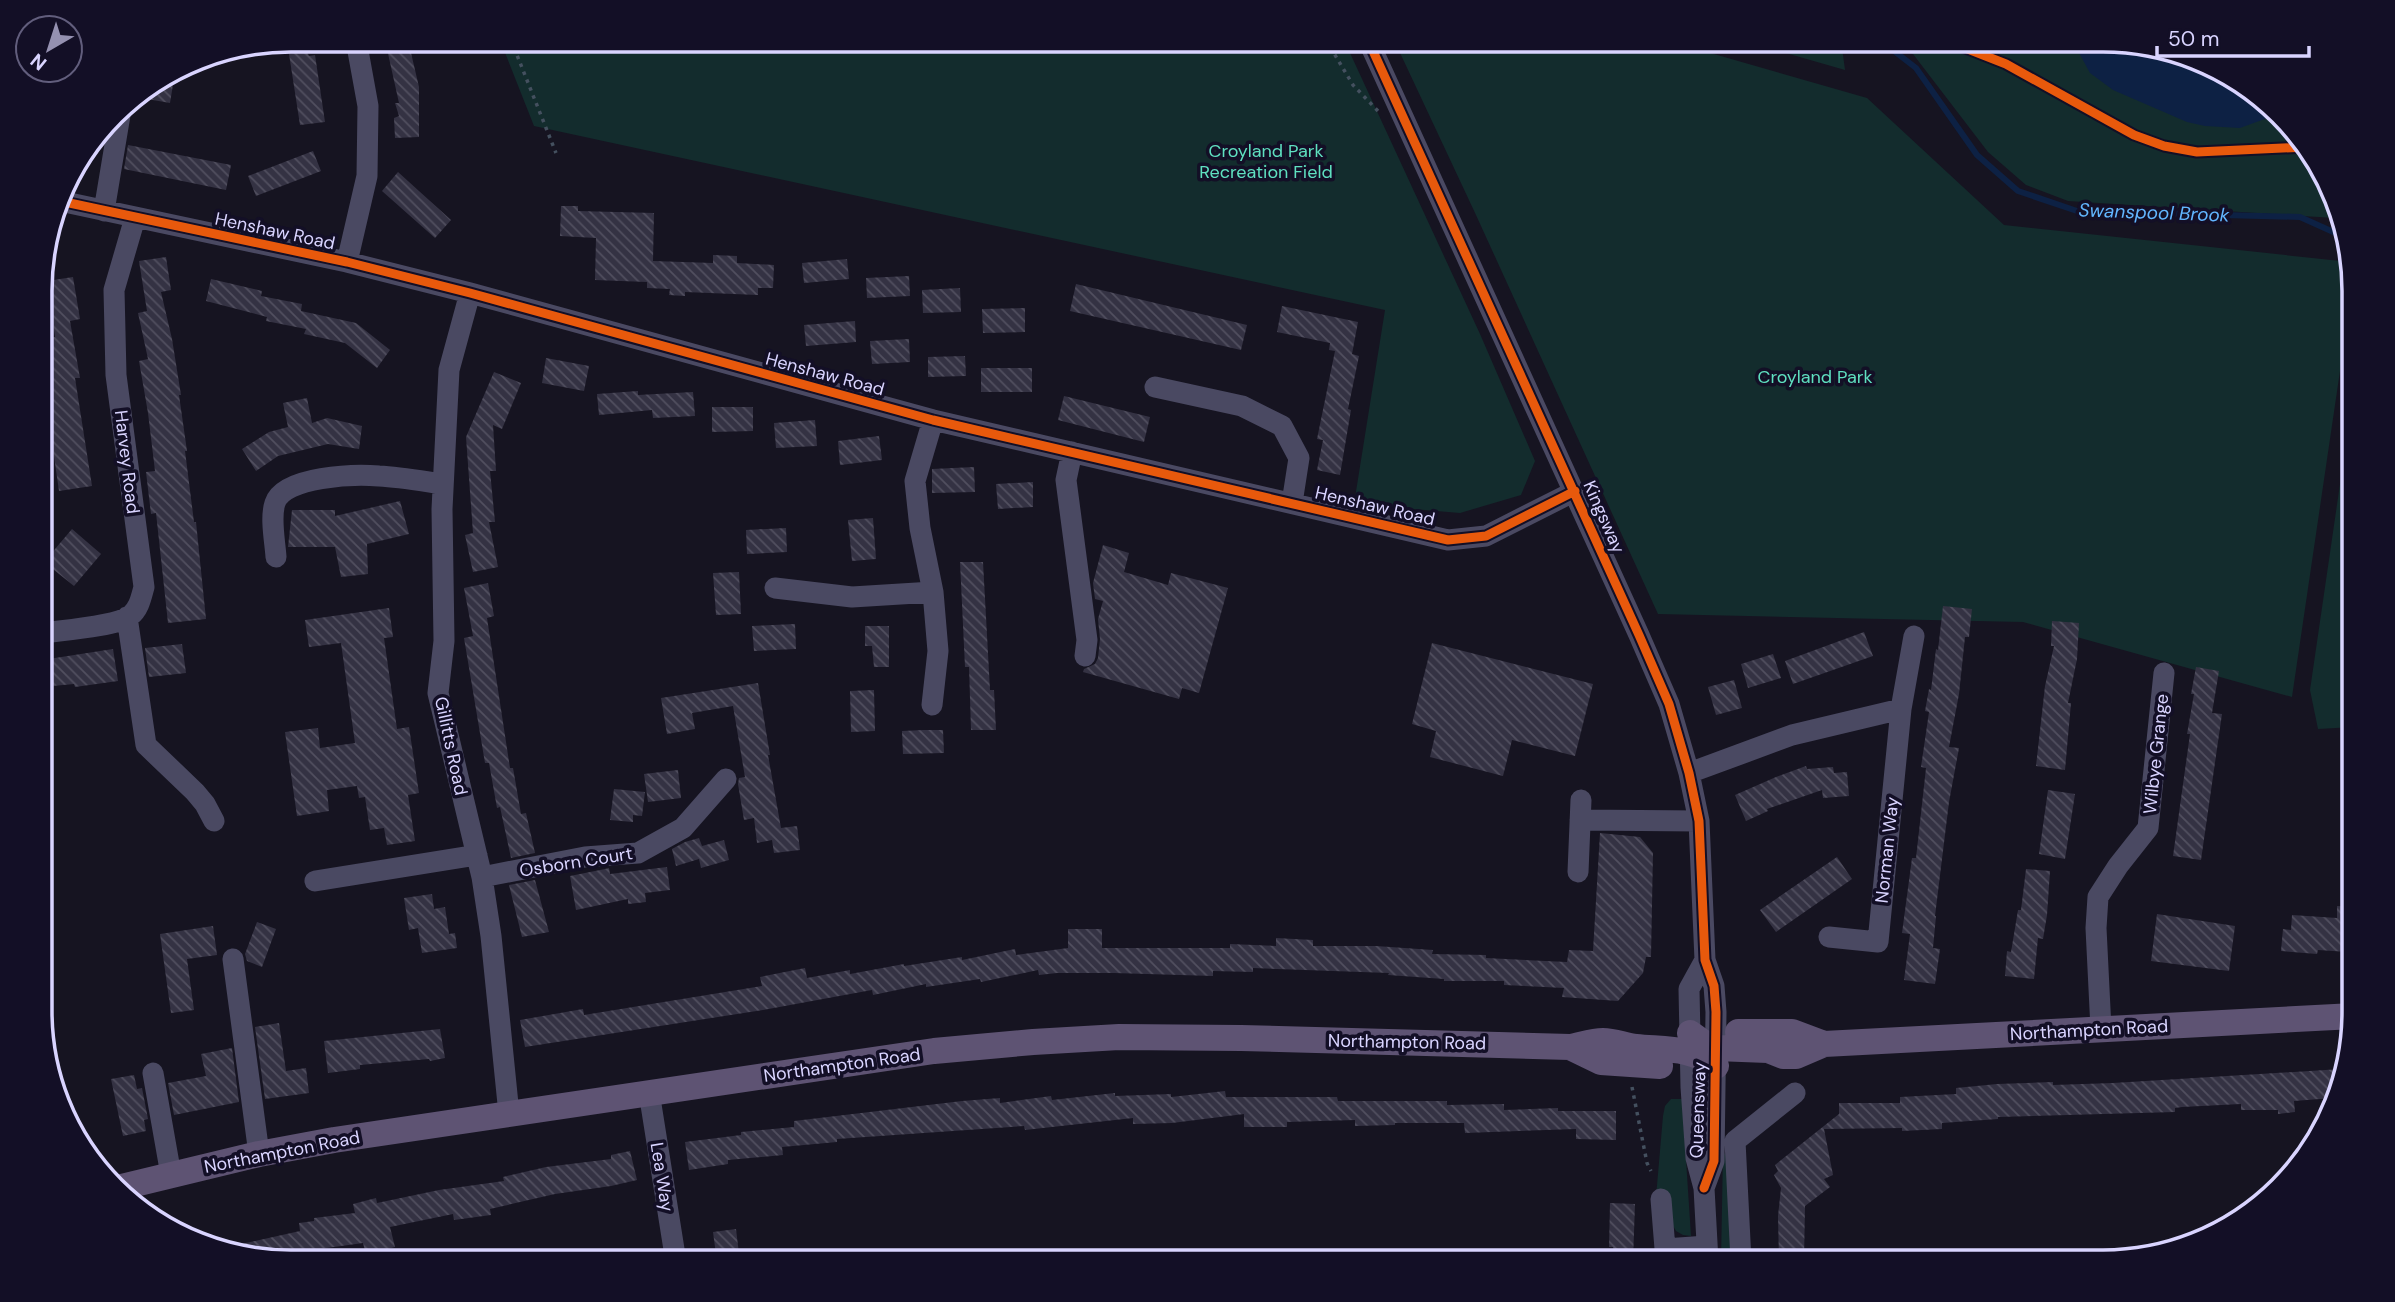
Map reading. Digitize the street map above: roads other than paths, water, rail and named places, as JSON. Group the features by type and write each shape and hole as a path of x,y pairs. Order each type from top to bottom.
{"main road":[{"name":"Northampton Road","path":"129,1185 258,1154 360,1136 934,1051 1033,1042 1119,1037 1241,1038 1570,1047 1616,1041 1634,1033 1767,1065 1783,1056 1796,1056 1824,1044 2342,1017"},
{"name":"Northampton Road","path":"1570,1047 1601,1062 1703,1050 1792,1032 1824,1044"}],"street":[{"name":"Kingsway","path":"1374,52 1575,491 1669,704 1689,773 1699,821 1704,960 1689,989 1703,1050"},
{"path":"347,262 367,176 368,106 358,53"},
{"path":"104,211 118,129"},
{"name":"Henshaw Road","path":"70,203 347,262 933,420 1448,540 1486,536 1575,491"},
{"name":"Harvey Road","path":"127,617 140,604 144,586 116,375 114,290 135,218"},
{"name":"Gillitts Road","path":"470,293 449,370 443,484 444,641 438,694 482,877 491,936 509,1114"},
{"path":"1155,387 1242,406 1282,426 1299,458 1292,503"},
{"path":"932,705 938,651 933,592 920,528 915,481 933,420"},
{"path":"1072,452 1066,480 1087,640 1086,656"},
{"path":"276,557 274,504 287,488 343,476 380,476 443,484"},
{"path":"775,588 852,597 933,592"},
{"path":"53,631 117,622 127,617 146,746 195,792 214,821"},
{"name":"Norman Way","path":"1829,937 1878,942 1902,709 1914,636"},
{"name":"Wilbye Grange","path":"2101,1029 2096,928 2098,897 2148,828 2164,673"},
{"path":"1689,773 1792,735 1902,709"},
{"name":"Osborn Court","path":"482,877 585,857 638,853 683,828 726,779"},
{"path":"1578,872 1580,810 1699,821"},
{"path":"315,881 477,855"},
{"path":"233,959 258,1154"},
{"name":"Queensway","path":"1703,1050 1715,1131 1714,1161 1704,1188"},
{"name":"Queensway","path":"1703,1050 1696,1158 1704,1188 1708,1249"},
{"path":"153,1073 171,1175"},
{"name":"Lea Way","path":"649,1092 674,1250"},
{"path":"1740,1249 1735,1141 1795,1093"},
{"name":"Queensway","path":"1715,1131 1735,1141"},
{"path":"1661,1199 1665,1249"}],"water":[{"path":"2079,52 2134,55 2165,61 2209,77 2236,93 2267,118 2240,128 2187,122 2113,90 2090,73"}],"waterway":[{"name":"Swanspool Brook","path":"1896,52 1916,68 1977,155 2018,191 2077,211 2300,217 2334,233"}],"park label":[{"name":"Croyland Park Recreation Field","path":"1266,161"},
{"name":"Croyland Park","path":"1815,377"}]}
